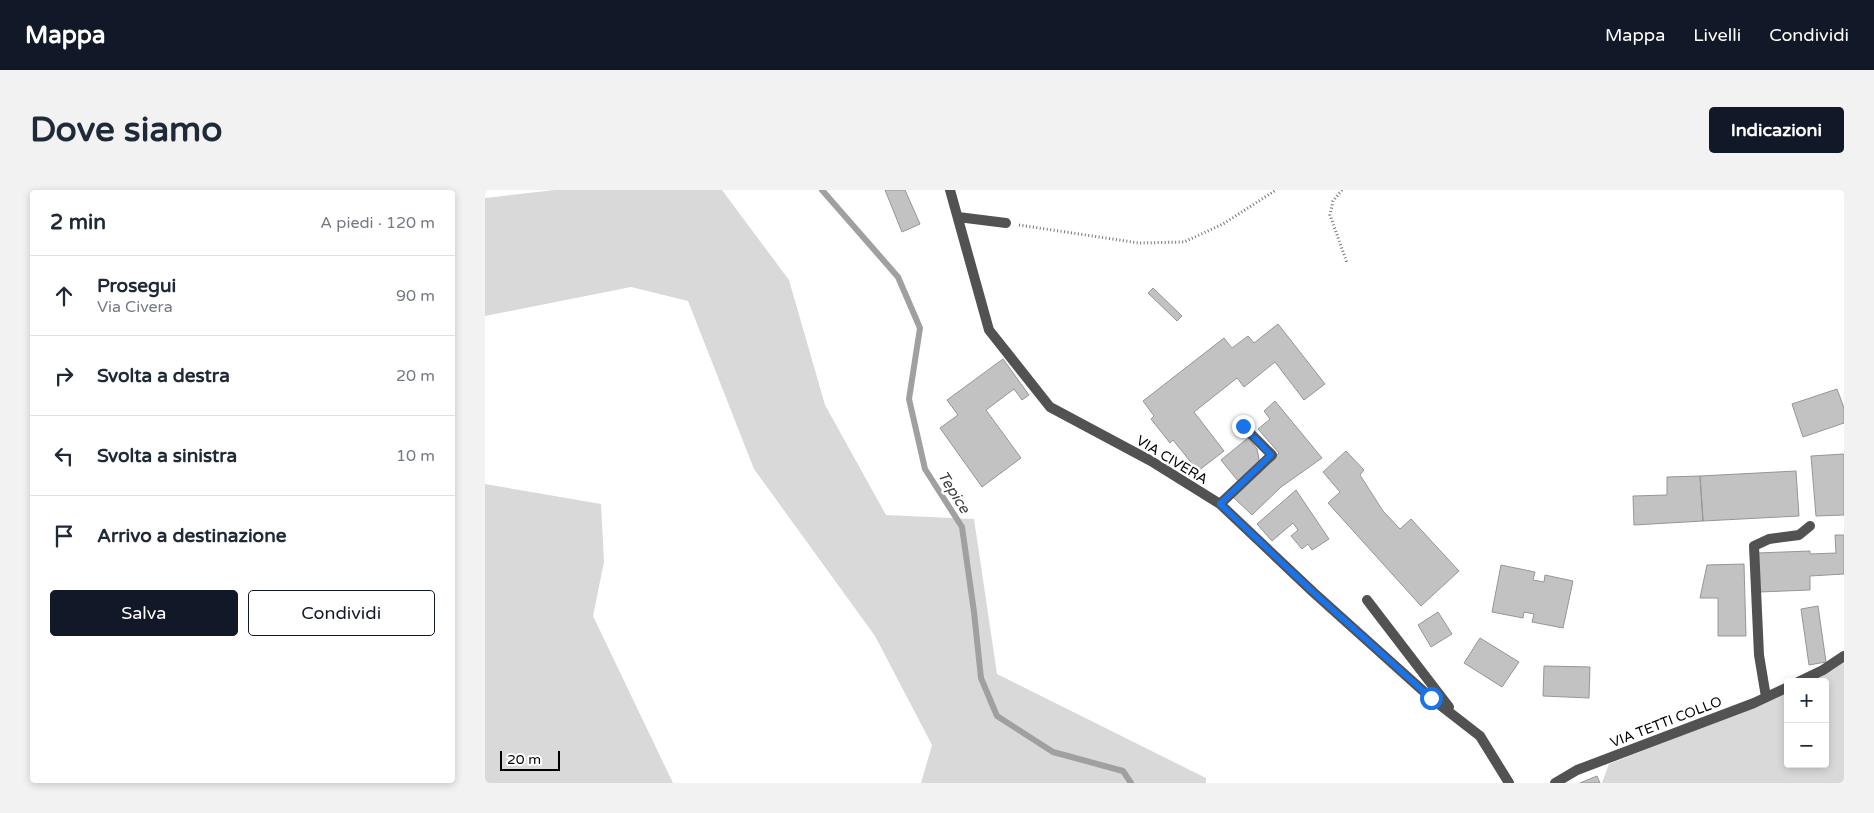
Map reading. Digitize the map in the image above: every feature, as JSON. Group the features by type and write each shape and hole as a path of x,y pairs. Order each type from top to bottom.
{"street":[{"name":"VIA CIVERA","path":"950,190 989,330 1050,407 1151,461 1220,504 1313,592 1431,698 1480,736 1509,783"},
{"path":"958,217 1007,223"},
{"path":"1220,504 1271,455 1243,426"},
{"path":"1766,697 1759,655 1754,546 1769,539 1799,535 1811,526"},
{"path":"1367,600 1457,718"},
{"path":"1806,678 1844,656"},
{"name":"VIA TETTI COLLO","path":"1555,783 1577,770 1686,730 1784,689"}],"path":[{"path":"1007,223 1139,243 1184,242 1223,224 1276,190"},
{"path":"1342,190 1333,201 1330,215 1347,263"}],"shaded area":[{"path":"555,190 722,190 789,280 825,405 886,515 974,519 997,674 1206,778 1206,783 921,783 932,745 875,636 754,469 688,301 631,287 485,316 485,198"},
{"path":"485,484 601,504 604,562 593,616 673,783 485,783"},
{"path":"1844,660 1844,783 1602,783 1609,764 1755,707 1784,693 1784,768 1829,768 1829,678 1813,678"}],"building":[{"path":"885,190 905,190 920,224 902,232"},
{"path":"1153,288 1182,316 1177,321 1148,293"},
{"path":"1278,324 1325,384 1304,400 1275,362 1244,387 1237,378 1194,412 1224,451 1198,471 1173,440 1170,443 1151,419 1154,416 1143,401 1224,338 1232,348 1248,336 1254,343"},
{"path":"1003,359 1029,395 1022,400 1014,389 986,410 1021,458 982,487 940,428 958,415 947,400"},
{"path":"1837,389 1844,408 1844,423 1803,437 1792,404"},
{"path":"1275,401 1322,458 1281,487 1252,515 1233,497 1279,453 1258,429 1270,419 1264,411"},
{"path":"1248,438 1257,449 1258,465 1238,481 1221,460"},
{"path":"1346,451 1364,470 1360,475 1383,511 1400,529 1411,519 1459,571 1421,606 1328,503 1340,492 1323,472"},
{"path":"1844,454 1844,515 1816,516 1811,456"},
{"path":"1796,471 1799,516 1703,521 1700,476"},
{"path":"1700,476 1703,521 1634,525 1633,496 1667,495 1667,477"},
{"path":"1296,490 1329,539 1312,550 1308,544 1302,549 1291,536 1298,530 1293,523 1272,541 1257,524"},
{"path":"1835,535 1844,535 1844,574 1810,576 1810,590 1759,592 1757,553 1810,551 1810,554 1836,553"},
{"path":"1744,564 1746,636 1718,636 1718,598 1700,598 1707,565"},
{"path":"1501,565 1535,572 1533,580 1544,582 1545,575 1573,581 1563,628 1532,622 1534,614 1524,612 1523,618 1492,612"},
{"path":"1818,606 1826,662 1809,665 1801,609"},
{"path":"1438,612 1452,634 1431,647 1418,625"},
{"path":"1480,638 1519,662 1502,687 1464,663"},
{"path":"1544,666 1590,667 1589,698 1543,696"},
{"path":"1597,776 1600,783 1580,783"}],"waterway":[{"name":"Tepice","path":"822,190 898,277 920,328 909,399 925,469 962,527 981,678 997,716 1053,752 1123,771 1131,783"}],"route":[{"path":"1243,426 1271,455 1220,504 1313,592 1431,698"}]}
